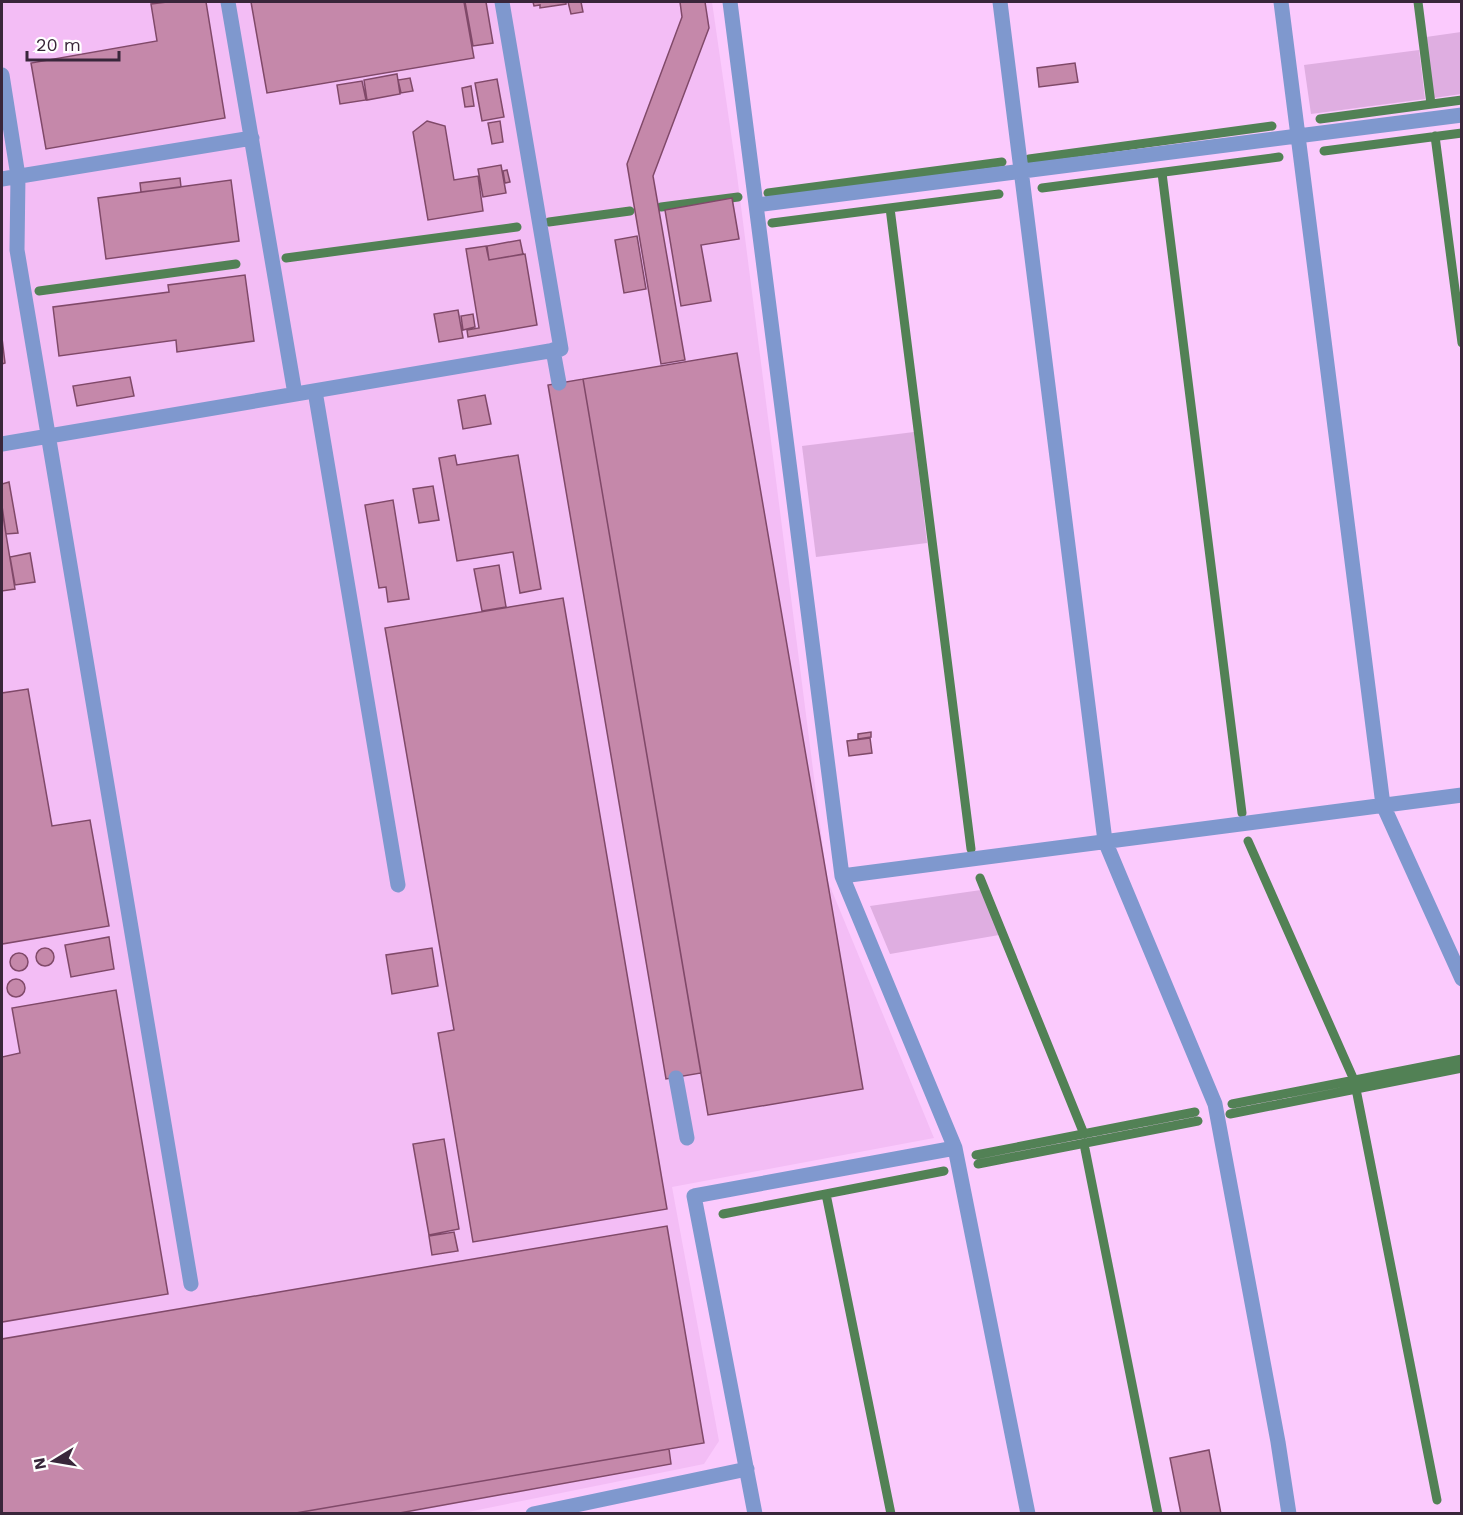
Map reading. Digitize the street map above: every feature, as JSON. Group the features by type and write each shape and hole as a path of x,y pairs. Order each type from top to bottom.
{"street":[{"path":"228,2 295,394"},
{"path":"2,444 561,349 502,2"},
{"path":"730,2 842,876 955,1148 1028,1514"},
{"path":"1000,2 1105,841 1215,1104 1278,1442 1288,1514"},
{"path":"1281,2 1383,805 1461,979"},
{"path":"2,75 18,176 17,250 191,1284"},
{"path":"756,205 1461,115"},
{"path":"2,179 252,138"},
{"path":"553,350 559,383"},
{"path":"315,391 398,885"},
{"path":"842,876 1461,795"},
{"path":"676,1077 687,1138"},
{"path":"755,1514 694,1196 955,1148"},
{"path":"533,1514 747,1469"}],"shaded area":[{"path":"2,2 712,2 737,175 827,879 934,1138 672,1187 719,1441 704,1464 463,1513 2,1514"},
{"path":"1461,32 1461,94 1434,98 1426,37"},
{"path":"1419,50 1425,99 1311,114 1304,65"},
{"path":"914,432 927,543 816,557 802,446"},
{"path":"981,890 999,935 890,954 870,906"}],"building":[{"path":"206,2 225,118 46,149 31,63 157,41 151,4"},
{"path":"251,2 464,2 474,58 267,93"},
{"path":"465,2 486,2 493,43 473,46"},
{"path":"533,2 566,2 566,4 540,8 540,5 534,6"},
{"path":"568,2 581,2 583,12 571,14"},
{"path":"680,2 705,2 709,28 653,176 685,360 661,364 627,164 682,17"},
{"path":"1075,63 1078,82 1039,87 1037,68"},
{"path":"397,74 400,94 367,100 364,80"},
{"path":"410,78 413,91 401,93 398,80"},
{"path":"497,79 504,117 482,121 475,83"},
{"path":"362,81 366,100 340,104 337,85"},
{"path":"471,86 474,106 465,107 462,88"},
{"path":"427,121 445,126 454,180 478,176 483,211 428,220 413,132"},
{"path":"500,121 503,142 492,144 488,123"},
{"path":"501,165 506,193 483,197 478,169"},
{"path":"507,170 510,182 505,183 503,171"},
{"path":"180,178 181,187 141,192 140,183"},
{"path":"231,180 239,241 106,259 98,198"},
{"path":"732,198 739,239 701,245 711,301 681,306 665,210"},
{"path":"637,236 646,289 624,293 615,240"},
{"path":"520,240 523,254 489,260 487,246"},
{"path":"486,246 489,260 525,254 537,325 468,337 467,330 479,328 466,249"},
{"path":"245,275 254,341 177,352 176,340 59,356 53,307 169,292 168,285"},
{"path":"458,310 463,338 439,342 434,314"},
{"path":"473,314 475,327 463,330 461,316"},
{"path":"2,338 5,363 2,364"},
{"path":"737,353 863,1089 708,1115 583,379"},
{"path":"130,377 134,396 77,406 73,386"},
{"path":"583,379 701,1073 666,1079 548,385"},
{"path":"485,395 491,424 463,429 458,400"},
{"path":"455,455 457,465 518,455 541,589 520,593 513,552 457,561 439,458"},
{"path":"9,482 18,533 6,534 2,484"},
{"path":"433,486 439,520 419,523 413,489"},
{"path":"393,500 409,599 388,602 386,587 379,588 365,505"},
{"path":"2,510 15,589 2,591"},
{"path":"30,553 35,582 15,585 10,557"},
{"path":"499,565 506,607 482,611 474,569"},
{"path":"563,598 667,1209 473,1242 438,1033 454,1030 385,628"},
{"path":"28,689 52,826 90,820 109,926 2,944 2,693"},
{"path":"871,732 871,737 858,739 858,734"},
{"path":"870,738 872,753 849,756 847,741"},
{"path":"109,937 114,969 71,977 65,945"},
{"path":"45,948 51,951 54,957 51,963 45,966 39,963 36,957 39,951"},
{"path":"432,948 438,986 392,994 386,955"},
{"path":"19,953 25,956 28,962 25,968 19,971 13,968 10,962 13,956"},
{"path":"16,979 22,982 25,988 22,994 16,997 10,994 7,988 10,982"},
{"path":"116,990 168,1294 2,1322 2,1057 20,1053 12,1008"},
{"path":"444,1139 459,1229 429,1235 413,1144"},
{"path":"667,1226 704,1443 290,1514 2,1514 2,1339"},
{"path":"454,1232 458,1251 432,1255 429,1236"},
{"path":"669,1449 671,1464 394,1514 290,1514"},
{"path":"1209,1450 1221,1514 1181,1514 1170,1458"}],"waterway":[{"path":"1418,2 1431,104"},
{"path":"1320,119 1462,100"},
{"path":"1029,159 1272,126"},
{"path":"1324,151 1462,133"},
{"path":"1435,136 1462,343"},
{"path":"1042,188 1279,157"},
{"path":"768,193 1002,162"},
{"path":"1162,173 1242,813"},
{"path":"772,223 999,194"},
{"path":"661,207 738,197"},
{"path":"890,208 971,849"},
{"path":"549,222 630,211"},
{"path":"286,258 517,227"},
{"path":"39,291 236,264"},
{"path":"1248,841 1354,1080"},
{"path":"980,878 1084,1134"},
{"path":"1232,1104 1462,1059"},
{"path":"1230,1114 1462,1068"},
{"path":"1356,1089 1437,1500"},
{"path":"976,1155 1195,1112"},
{"path":"978,1164 1198,1121"},
{"path":"1085,1149 1158,1514"},
{"path":"723,1214 944,1171"},
{"path":"826,1194 891,1514"}]}
